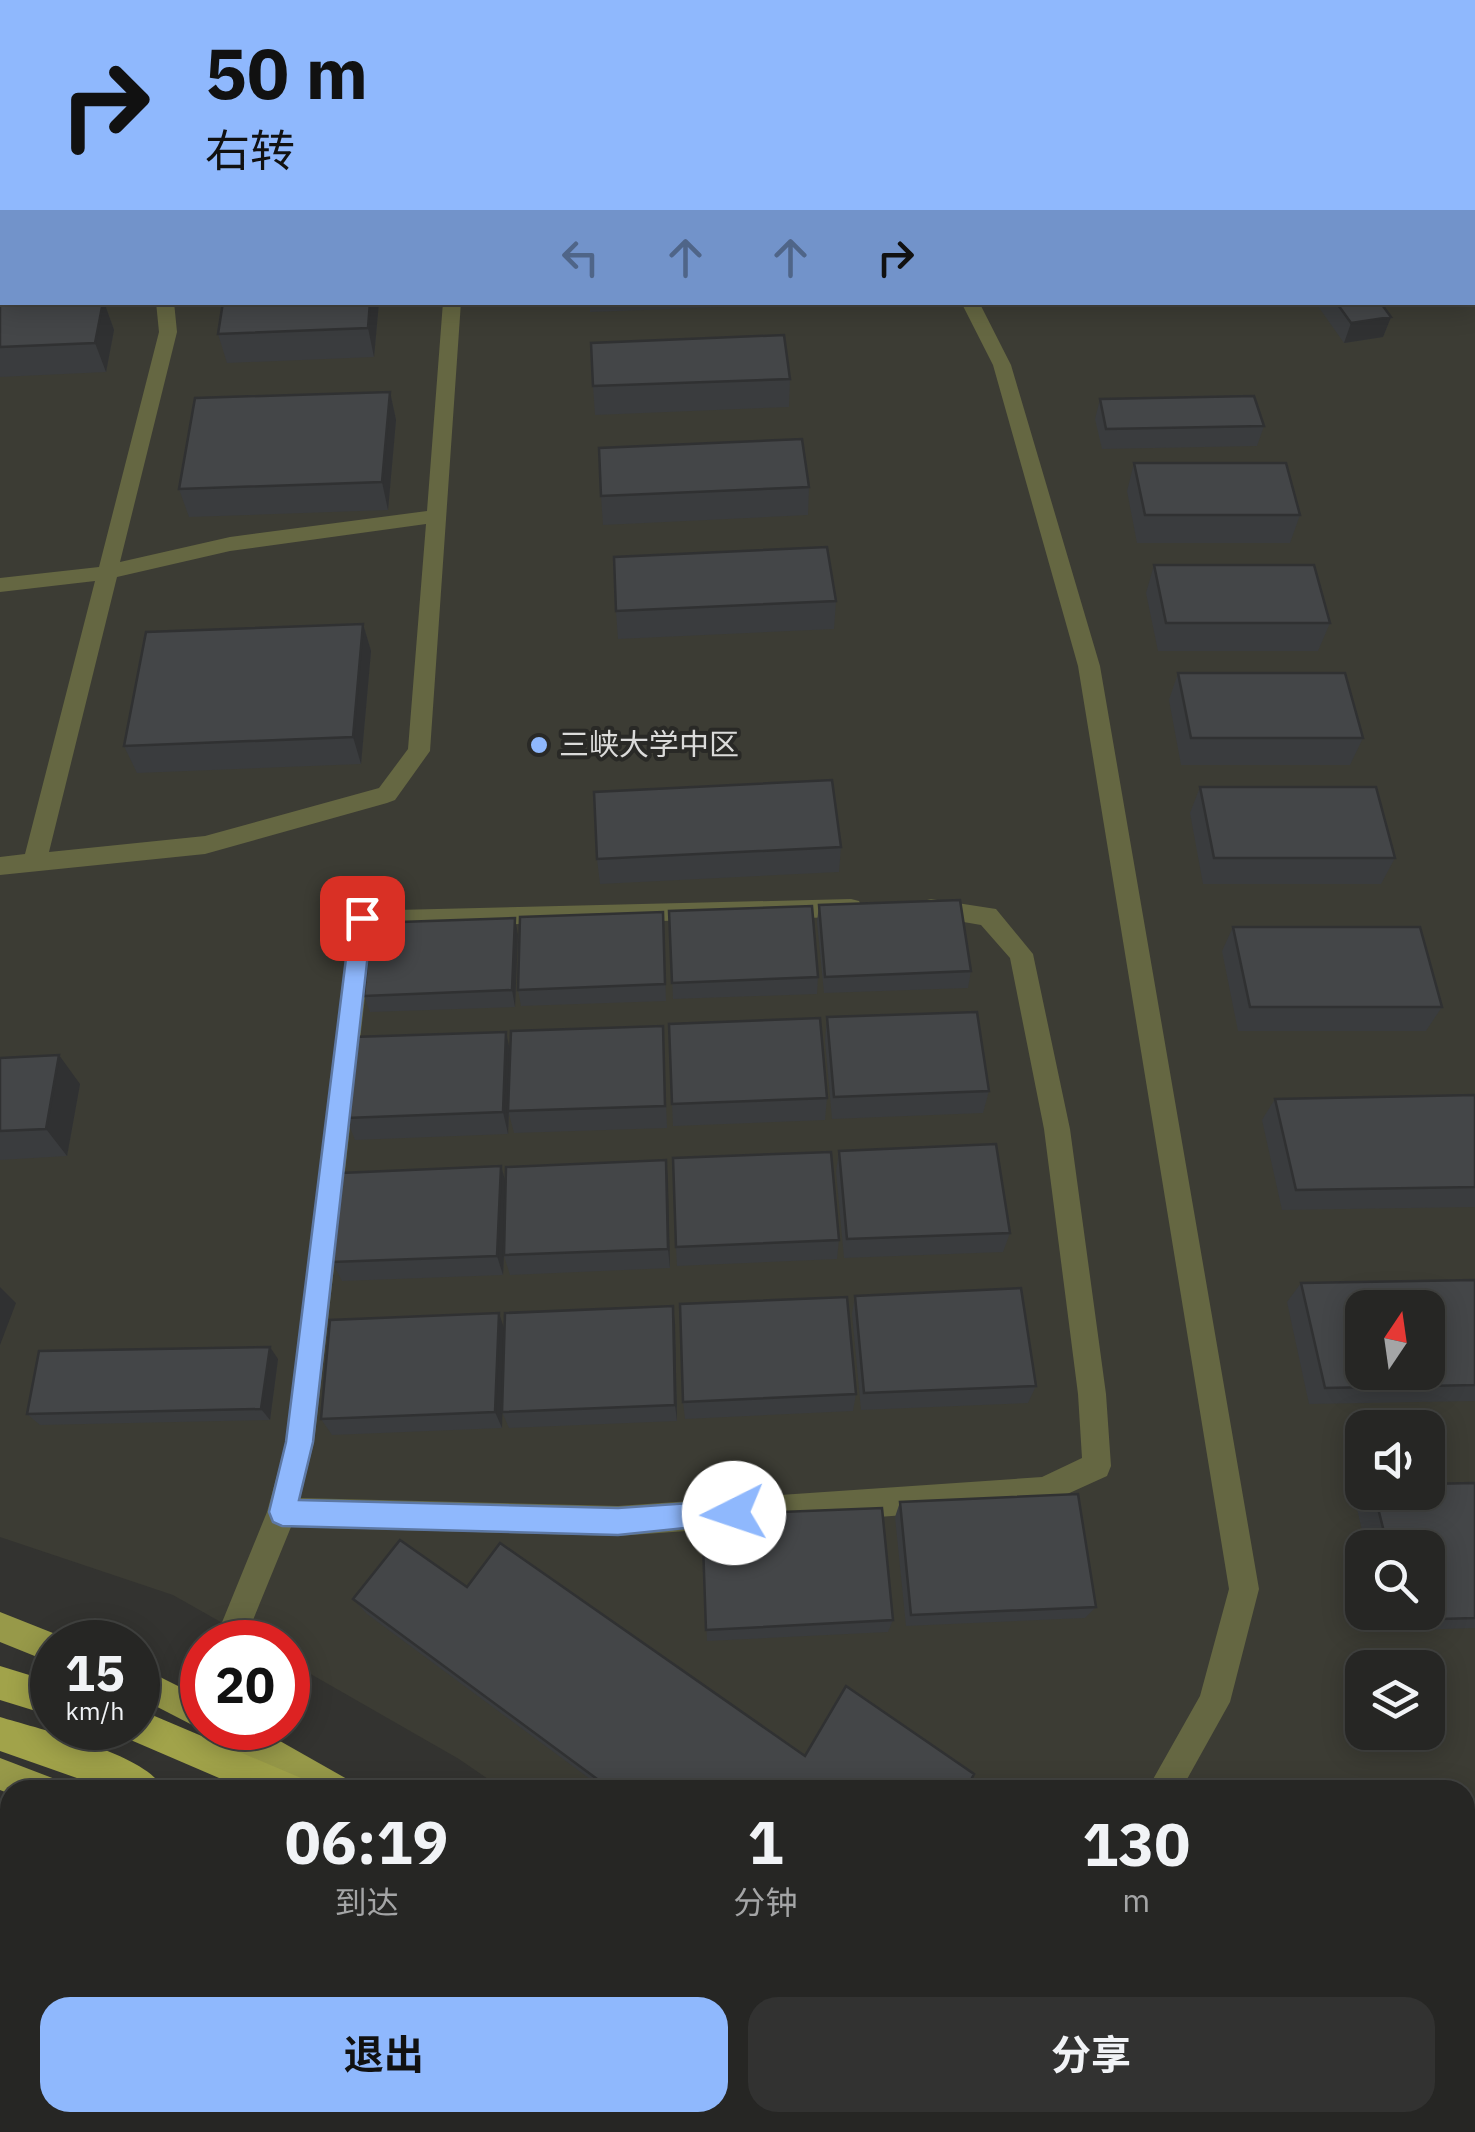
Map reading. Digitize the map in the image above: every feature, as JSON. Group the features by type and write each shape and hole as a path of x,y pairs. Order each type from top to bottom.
{"highway":[{"path":"0,1683 30,1692"},
{"path":"0,1734 110,1770 128,1780"},
{"path":"160,1735 265,1780"}],"main road":[{"path":"0,1627 30,1639"},
{"path":"267,1750 319,1780"}],"street":[{"path":"34,864 104,573 168,332 165,305"},
{"path":"0,866 205,845 386,794 419,751 452,305"},
{"path":"972,305 1002,365 1089,666 1244,1590 1214,1702 1169,1780"},
{"path":"0,585 104,573 230,544 437,516"},
{"path":"282,1512 618,1521 1042,1490 1098,1466 1056,1129 1021,954 988,916 909,907"},
{"path":"238,1620 282,1512 300,1442 362,918 870,908"}],"shaded area":[{"name":"三峡大学中区","path":"0,305 1475,305 1475,1780 489,1780 310,1674 310,1620 217,1620 173,1595 0,1537"}],"building":[{"path":"0,305 102,305 95,343 0,347"},
{"path":"223,305 370,305 368,328 218,334"},
{"path":"1338,305 1382,305 1391,317 1351,323"},
{"path":"784,335 790,379 593,386 591,343"},
{"path":"390,392 382,482 179,489 195,398"},
{"path":"1254,396 1264,426 1106,429 1100,399"},
{"path":"802,439 809,487 601,496 599,448"},
{"path":"1134,463 1286,463 1300,515 1145,515"},
{"path":"827,547 836,601 616,611 614,557"},
{"path":"1154,565 1314,565 1330,623 1166,623"},
{"path":"363,624 353,737 124,746 146,632"},
{"path":"1178,673 1345,673 1363,738 1191,738"},
{"path":"832,780 841,847 597,859 594,792"},
{"path":"1200,787 1376,787 1395,858 1214,858"},
{"path":"960,900 971,971 825,977 819,905"},
{"path":"812,906 818,977 672,983 669,911"},
{"path":"663,912 665,984 518,990 520,917"},
{"path":"515,918 512,990 364,996 371,923"},
{"path":"1233,927 1420,927 1442,1007 1250,1007"},
{"path":"977,1012 989,1091 834,1097 827,1017"},
{"path":"820,1018 827,1098 672,1104 669,1024"},
{"path":"663,1026 665,1106 508,1111 511,1031"},
{"path":"506,1032 503,1112 346,1118 353,1037"},
{"path":"59,1055 46,1129 0,1131 0,1058"},
{"path":"1475,1095 1475,1187 1296,1190 1275,1099"},
{"path":"996,1144 1010,1233 847,1239 839,1151"},
{"path":"831,1152 839,1240 676,1247 673,1158"},
{"path":"666,1160 668,1249 504,1255 506,1167"},
{"path":"501,1166 497,1256 332,1262 341,1173"},
{"path":"1475,1280 1475,1385 1445,1386 1445,1290 1345,1290 1345,1388 1325,1388 1301,1283"},
{"path":"1021,1288 1036,1386 864,1393 855,1296"},
{"path":"847,1297 856,1394 683,1402 680,1304"},
{"path":"673,1306 675,1405 502,1412 505,1313"},
{"path":"499,1313 495,1412 321,1419 330,1320"},
{"path":"270,1347 261,1409 27,1414 39,1351"},
{"path":"1475,1483 1475,1618 1445,1619 1445,1530 1384,1530 1378,1510 1445,1510 1445,1484"},
{"path":"1078,1494 1096,1607 911,1615 900,1502"},
{"path":"882,1508 893,1620 706,1630 702,1515"},
{"path":"400,1540 467,1587 500,1543 805,1756 846,1686 974,1774 971,1780 598,1780 353,1599"}],"place":[{"name":"三峡大学中区","path":"539,745"}],"route":[{"path":"362,918 300,1442 282,1512 618,1521 734,1513"}]}
